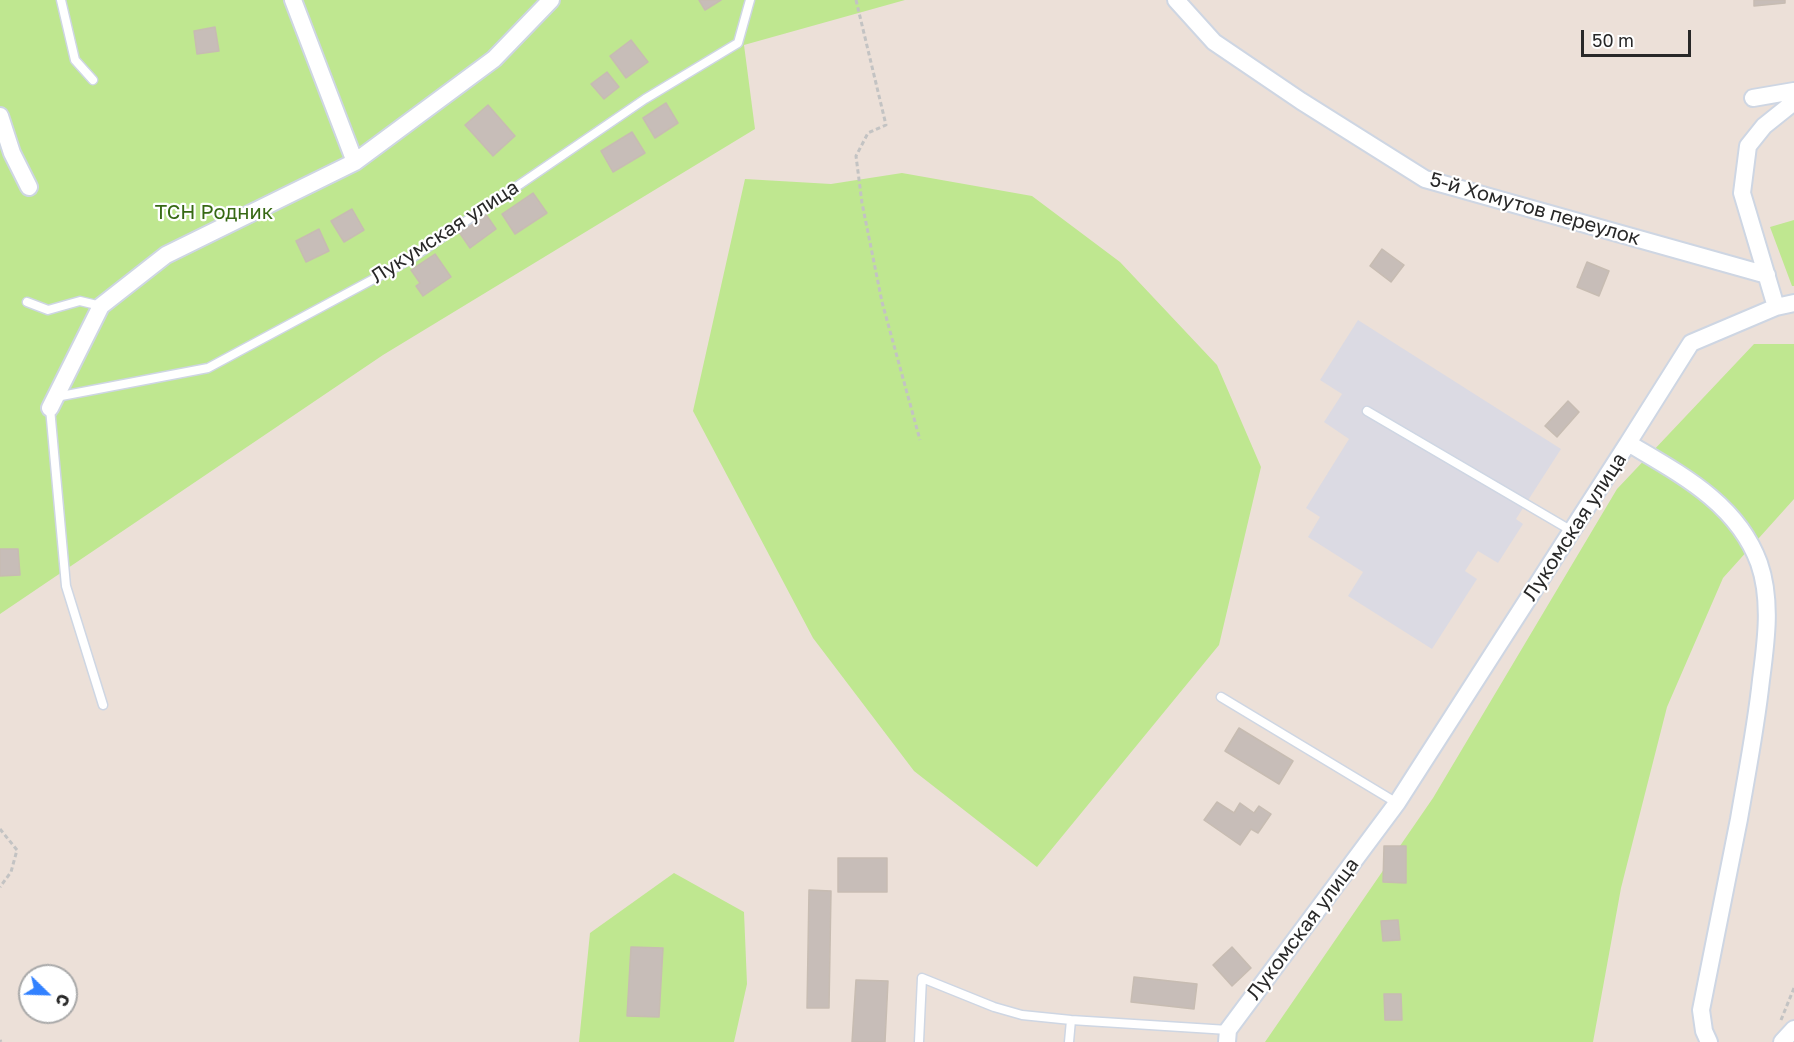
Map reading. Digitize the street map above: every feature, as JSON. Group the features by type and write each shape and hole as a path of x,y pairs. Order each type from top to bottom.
{"street":[{"path":"293,0 356,162"},
{"path":"53,403 101,306 166,255 356,162 494,59 551,0"},
{"name":"5-й Хомутов переулок","path":"1176,0 1214,42 1301,101 1425,179 1767,275"},
{"path":"1753,98 1794,91"},
{"path":"1776,307 1742,193 1748,146 1764,126 1794,102"},
{"path":"0,116 12,153 29,188"},
{"path":"1628,443 1691,343 1776,307 1794,303"},
{"name":"Лукомская улица","path":"1228,1036 1397,803 1628,443 1690,479 1724,508 1747,540 1759,564 1765,591 1767,630 1754,737 1701,1010 1704,1031 1709,1042"}],"lane":[{"path":"61,0 75,60 93,80"},
{"name":"Лукумская улица","path":"53,403 208,368 409,260 645,99 738,43 750,0"},
{"path":"27,302 48,310 80,301 101,306"},
{"path":"53,403 66,586 103,705"},
{"path":"1367,411 1572,531"},
{"path":"1221,697 1397,803"},
{"path":"919,1042 922,978 994,1007 1022,1015 1228,1036"},
{"path":"1069,1042 1071,1020"}],"path":[{"path":"856,0 886,125 868,133 856,156 861,203 882,302 920,440"},
{"path":"0,829 17,850 12,872 0,887"},
{"path":"1785,1033 1794,988"}],"shaded area":[{"path":"1358,320 1561,449 1516,519 1523,524 1498,563 1478,551 1465,571 1477,579 1432,649 1348,596 1363,572 1308,537 1320,517 1306,508 1349,439 1324,422 1342,394 1320,380"}],"green space":[{"name":"ТСН Родник","path":"0,0 905,0 744,45 755,129 383,355 0,614"},
{"path":"902,173 1032,196 1120,262 1217,365 1261,467 1219,645 1037,867 914,771 813,638 693,411 745,179 831,184"},
{"path":"1794,220 1794,286 1792,286 1770,227"},
{"path":"1754,344 1794,344 1794,499 1723,578 1667,707 1621,888 1593,1042 1265,1042 1433,798 1617,489"},
{"path":"674,873 744,912 747,984 734,1042 579,1042 590,933"}],"building":[{"path":"699,0 721,0 705,10"},
{"path":"1754,0 1785,0 1785,3 1754,6"},
{"path":"215,27 219,51 197,54 194,31"},
{"path":"631,40 648,62 626,78 610,56"},
{"path":"607,72 619,87 604,99 591,84"},
{"path":"666,103 678,123 655,138 643,118"},
{"path":"488,105 515,136 493,156 465,125"},
{"path":"632,132 645,153 613,172 601,151"},
{"path":"533,193 547,213 515,234 502,214"},
{"path":"352,209 364,230 344,242 331,221"},
{"path":"485,213 496,229 470,248 459,232"},
{"path":"319,229 329,251 306,262 296,241"},
{"path":"1382,249 1404,265 1391,282 1370,266"},
{"path":"435,254 451,277 423,296 416,286 420,283 411,270"},
{"path":"1587,262 1609,271 1599,296 1577,287"},
{"path":"1568,401 1579,412 1557,437 1545,426"},
{"path":"0,549 18,549 20,575 0,576"},
{"path":"1239,728 1293,761 1279,784 1225,751"},
{"path":"1217,802 1234,813 1240,803 1254,813 1259,806 1271,814 1258,833 1251,829 1240,845 1204,820"},
{"path":"1384,846 1406,846 1406,883 1383,882"},
{"path":"838,858 887,858 887,892 838,892"},
{"path":"809,890 831,891 829,1008 807,1008"},
{"path":"1398,920 1400,940 1383,941 1381,921"},
{"path":"631,947 663,948 659,1017 627,1016"},
{"path":"1232,947 1251,968 1232,986 1213,965"},
{"path":"1134,977 1197,984 1194,1009 1131,1002"},
{"path":"856,980 888,981 885,1042 852,1042"},
{"path":"1384,994 1401,994 1402,1020 1385,1020"}]}
